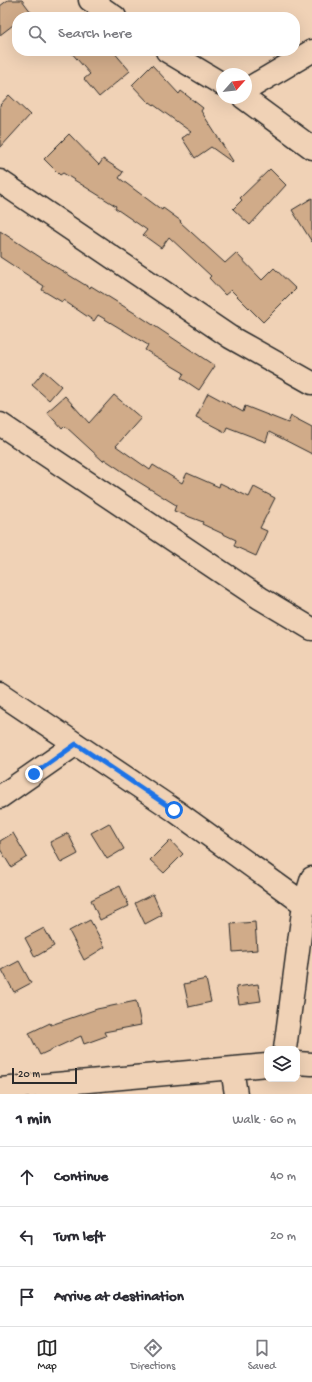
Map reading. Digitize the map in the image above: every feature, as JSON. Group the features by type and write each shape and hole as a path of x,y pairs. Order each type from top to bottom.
{"street":[{"path":"90,0 107,12"},
{"path":"252,86 312,51"},
{"path":"175,56 216,80"},
{"path":"252,104 312,148"},
{"path":"0,181 230,337 312,383"},
{"path":"0,424 260,598 312,629"},
{"path":"0,693 174,810 304,904"},
{"path":"0,798 76,744"},
{"path":"285,1046 304,904 312,878"},
{"path":"300,1063 312,1064"},
{"path":"0,1089 264,1065"},
{"path":"232,1069 236,1094"}],"building":[{"path":"8,0 22,0 31,12 12,12 12,26 0,35 0,6"},
{"path":"74,56 117,56 130,71 99,97 84,79 90,74"},
{"path":"152,65 179,94 181,91 203,108 201,111 233,161 232,162 211,147 195,158 182,138 191,132 150,102 149,103 132,85"},
{"path":"9,95 30,115 0,148 0,105"},
{"path":"69,134 99,165 103,159 123,172 119,178 162,210 163,208 181,221 180,222 225,263 236,253 262,280 274,268 296,289 263,322 231,290 225,295 209,278 211,276 169,237 161,248 143,235 147,230 115,208 116,206 63,173 60,175 44,159"},
{"path":"270,169 286,185 250,225 233,209 242,200 240,198"},
{"path":"312,198 312,242 292,210"},
{"path":"0,231 90,288 91,286 141,317 215,366 199,390 181,378 184,373 145,350 148,345 98,315 94,321 63,300 62,302 42,290 44,286 0,257"},
{"path":"44,371 61,386 49,400 32,385"},
{"path":"208,393 243,412 245,406 288,423 291,416 312,427 312,454 269,432 266,442 227,427 225,432 196,417"},
{"path":"114,395 141,418 116,446 150,470 153,465 182,483 187,473 219,487 220,483 249,497 254,487 275,498 260,528 267,531 256,556 234,546 236,540 202,524 203,522 174,511 176,505 104,459 103,461 65,426 62,429 47,412 65,396 89,423"},
{"path":"109,823 124,849 107,859 91,833"},
{"path":"13,833 27,857 11,867 0,849 0,841"},
{"path":"68,833 78,854 61,863 50,842"},
{"path":"170,840 183,854 164,873 150,860"},
{"path":"120,886 129,906 100,920 91,900"},
{"path":"153,894 162,915 145,924 135,903"},
{"path":"90,920 105,947 84,960 69,931"},
{"path":"255,922 257,950 233,952 231,924"},
{"path":"44,928 54,946 35,957 25,938"},
{"path":"19,961 31,983 14,992 2,970"},
{"path":"206,979 211,1002 189,1007 184,984"},
{"path":"258,984 261,1001 239,1004 236,987"},
{"path":"136,1001 141,1025 104,1032 106,1036 84,1044 81,1036 40,1055 29,1033 50,1023 51,1025 97,1009"}],"route":[{"path":"34,774 76,744 174,810"}]}
